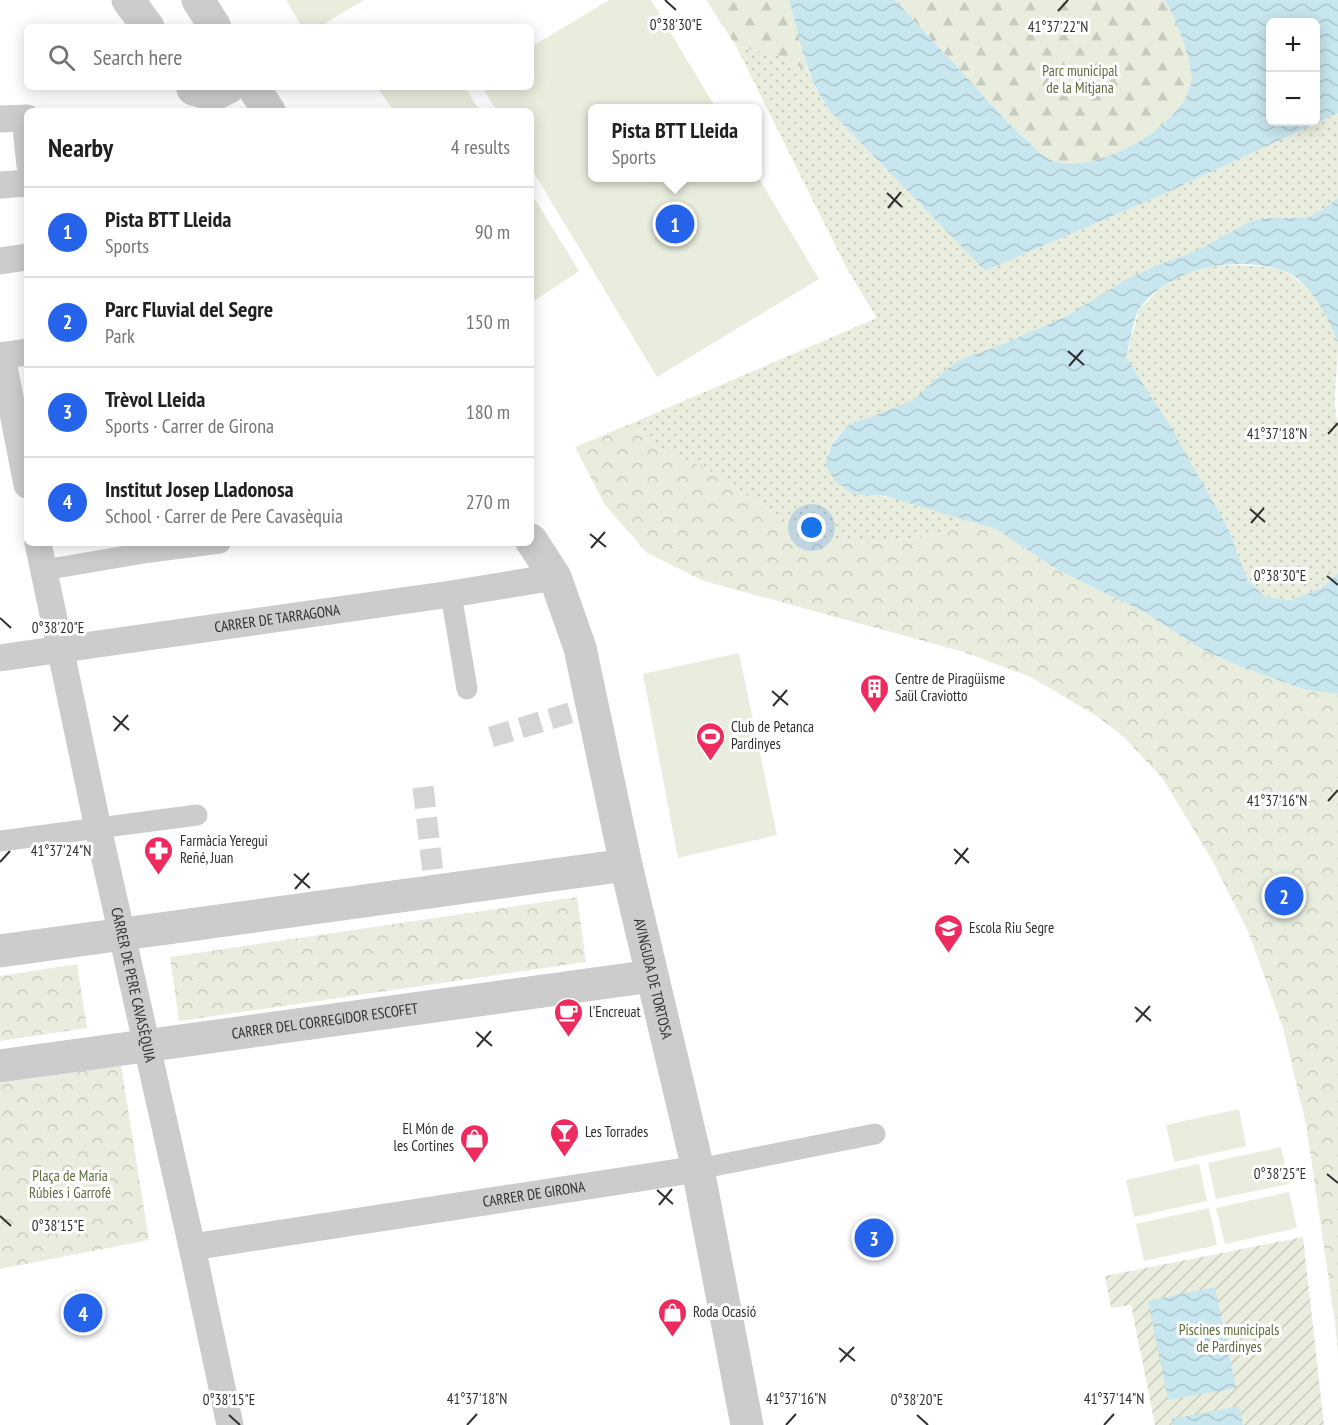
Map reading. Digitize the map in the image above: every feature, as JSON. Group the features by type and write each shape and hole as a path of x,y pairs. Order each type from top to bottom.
{"street":[{"path":"128,0 146,24"},
{"path":"198,0 213,24"},
{"path":"198,96 222,90"},
{"path":"256,90 267,108"},
{"path":"16,118 24,153"},
{"path":"0,185 24,183"},
{"path":"0,261 24,257"},
{"path":"10,354 24,462"},
{"name":"AVINGUDA DE TORTOSA","path":"534,545 555,577 580,648 626,865 698,1169 747,1425"},
{"name":"CARRER DE PERE CAVASÈQUIA","path":"39,546 98,828 230,1425"},
{"path":"44,570 149,548 177,546"},
{"name":"CARRER DE TARRAGONA","path":"0,658 452,594 555,577"},
{"path":"452,594 467,689"},
{"path":"0,842 197,815"},
{"path":"0,951 626,865"},
{"name":"CARRER DEL CORREGIDOR ESCOFET","path":"0,1066 652,976"},
{"name":"CARRER DE GIRONA","path":"192,1247 698,1169 875,1134"}],"green space":[{"path":"286,0 364,0 324,24 300,24"},
{"path":"609,0 651,0 714,104 588,104 588,182 761,182 819,279 657,377 534,173 534,108 495,108 484,90 534,90 534,45"},
{"path":"706,0 789,0 808,71 780,56 736,46"},
{"name":"Parc municipal de la Mitjana","path":"895,0 1165,0 1179,28 1187,52 1191,82 1185,99 1172,116 1155,131 1134,144 1112,155 1090,161 1069,163 1051,160 1040,153 1007,122"},
{"path":"736,46 780,56 808,71 821,99 830,111 985,271 1157,197 1310,126 1320,126 1320,121 1338,113 1338,198 1322,210 1307,218 1267,218 1251,221 1198,250 1125,280 1065,317 961,359 938,376 914,400 862,420 840,434 831,445 826,459 868,494 903,500 973,522 937,535 870,543 820,538 778,516 704,467 655,447 630,424 877,318 847,269"},
{"path":"379,90 467,90 478,108 392,108"},
{"path":"534,198 579,271 534,301"},
{"path":"1235,265 1278,269 1298,280 1321,306 1332,327 1338,346 1335,396 1338,425 1338,573 1321,588 1291,600 1265,597 1247,579 1229,530 1126,357 1139,310 1158,290 1181,275 1208,267"},
{"path":"630,424 655,447 704,467 778,516 820,538 870,543 937,535 973,522 996,529 1056,569 1144,612 1201,649 1244,668 1306,690 1338,694 1338,1354 1306,1124 1283,1028 1248,931 1212,860 1163,779 1123,736 1095,715 1031,677 964,652 704,581 647,553 605,505 575,447"},
{"name":"Club de Petanca Pardinyes","path":"739,653 777,835 678,858 643,674"},
{"path":"577,897 586,962 179,1021 170,957"},
{"path":"77,964 87,1028 0,1041 0,976"},
{"name":"Plaça de Maria Rúbies i Garrofé","path":"121,1065 149,1240 0,1269 0,1083"},
{"path":"1239,1109 1246,1146 1174,1162 1166,1125"},
{"path":"1281,1147 1289,1184 1216,1199 1208,1163"},
{"path":"1199,1164 1207,1201 1134,1217 1126,1180"},
{"path":"1289,1192 1297,1228 1225,1244 1216,1208"},
{"path":"1209,1208 1217,1245 1144,1261 1136,1224"},
{"name":"Piscines municipals de Pardinyes","path":"1303,1237 1324,1425 1155,1425 1131,1305 1111,1308 1105,1276"}],"water":[{"path":"789,0 895,0 1000,114 1037,150 1051,160 1069,163 1090,161 1112,155 1134,144 1155,131 1172,116 1185,99 1191,82 1190,64 1174,17 1165,0 1338,0 1338,113 1320,121 1320,18 1266,18 1266,126 1310,126 1157,197 985,271 830,111 815,86 800,43"},
{"path":"1338,198 1338,346 1332,327 1319,304 1295,277 1287,272 1268,267 1228,264 1188,273 1169,282 1153,294 1138,312 1126,357 1172,429 1229,530 1247,579 1265,597 1291,600 1321,588 1338,573 1338,694 1306,690 1244,668 1201,649 1144,612 1056,569 996,529 885,496 853,494 835,481 827,467 826,459 832,444 847,426 914,400 944,371 961,359 1065,317 1125,280 1198,250 1251,221 1267,218 1307,218"},
{"path":"1215,1287 1236,1388 1168,1400 1148,1301"},
{"path":"1239,1406 1243,1425 1173,1425 1172,1419"}],"tunnel":[{"path":"491,737 593,706"},
{"path":"423,787 435,890"}],"place":[{"name":"Pista BTT Lleida","path":"675,224"},
{"name":"Centre de Piragüisme Saül Craviotto","path":"874,714"},
{"name":"Club de Petanca Pardinyes","path":"710,762"},
{"name":"Farmàcia Yeregui Reñé, Juan","path":"159,876"},
{"name":"Parc Fluvial del Segre","path":"1284,896"},
{"name":"Escola Riu Segre","path":"948,954"},
{"name":"l'Encreuat","path":"568,1038"},
{"name":"Les Torrades","path":"564,1158"},
{"name":"El Món de les Cortines","path":"475,1164"},
{"name":"Trèvol Lleida","path":"874,1238"},
{"name":"Institut Josep Lladonosa","path":"83,1313"},
{"name":"Roda Ocasió","path":"672,1338"}]}
